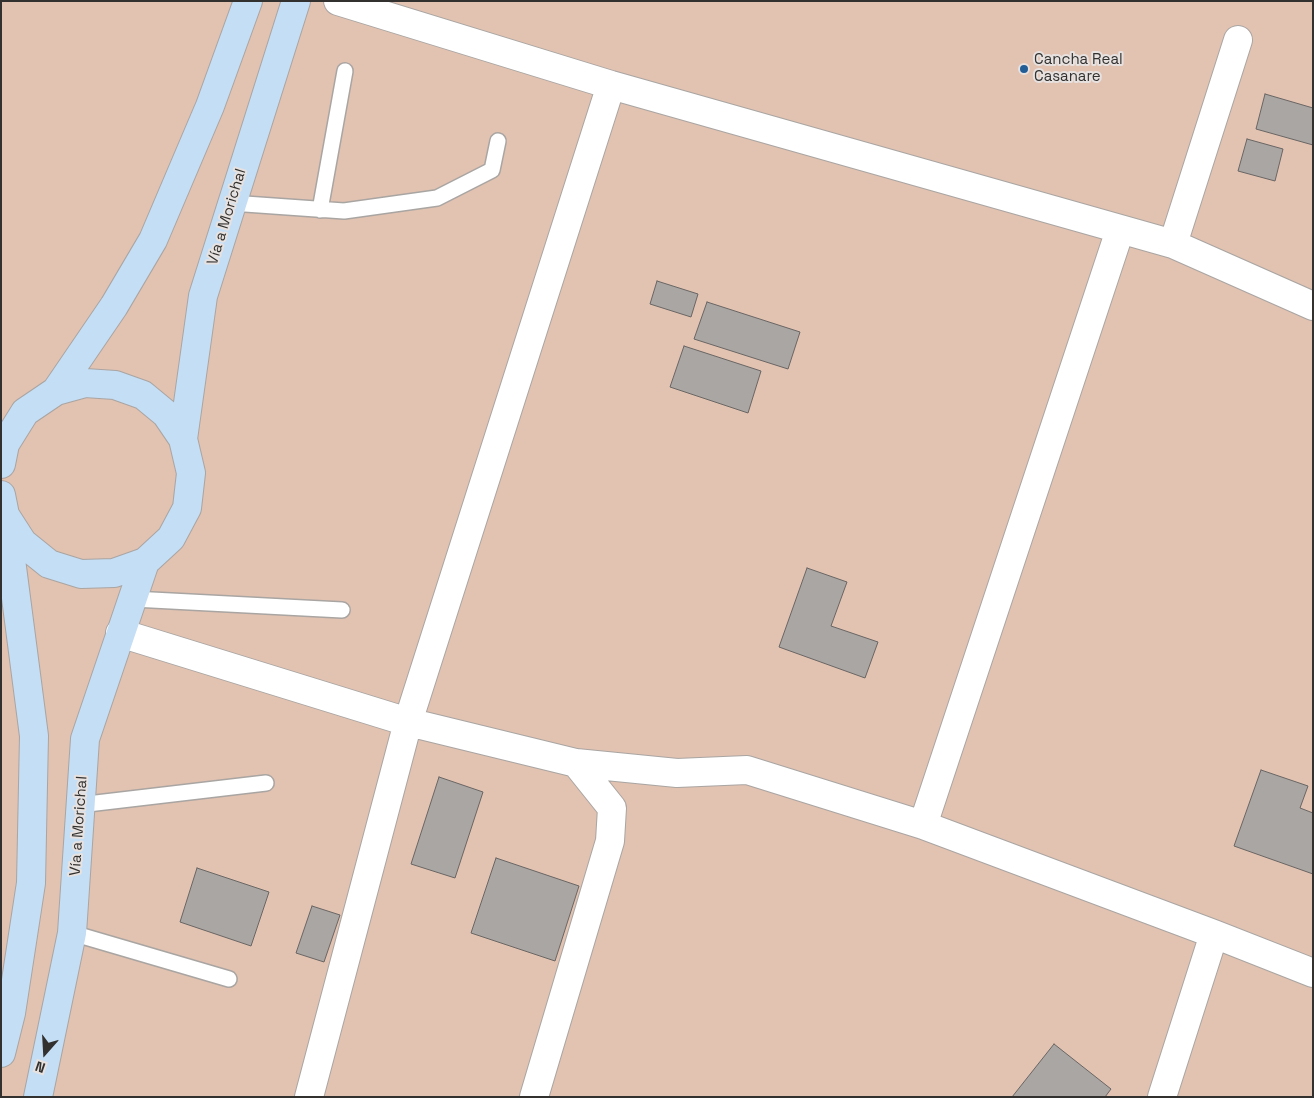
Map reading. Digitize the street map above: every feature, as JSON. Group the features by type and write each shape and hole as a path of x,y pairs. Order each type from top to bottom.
{"street":[{"path":"56,391 114,306 153,240 210,106 248,1"},
{"name":"Vía a Morichal","path":"183,439 202,296 296,1"},
{"path":"338,1 612,85 1173,244 1313,306"},
{"path":"1173,244 1238,40"},
{"path":"309,1097 408,722 612,85"},
{"path":"923,825 1120,230"},
{"path":"1,464 5,444 25,412 56,391 84,383 115,385 143,395 166,414 183,439 192,473 187,508 171,538 145,562 114,574 81,574 49,564 23,543 3,505"},
{"path":"1,1053 11,1013 31,882 34,736 3,505"},
{"name":"Vía a Morichal","path":"38,1097 72,933 79,805 85,739 145,562"},
{"path":"120,633 408,722 576,763 677,773 747,770 923,825 1313,973"},
{"path":"534,1097 610,841 612,808 576,763"},
{"path":"1162,1097 1214,934"}],"lane":[{"path":"320,210 345,71"},
{"path":"231,203 344,211 437,198 492,170 498,141"},
{"path":"133,598 342,610"},
{"path":"79,805 266,783"},
{"path":"72,933 229,979"}],"shaded area":[{"path":"1,1 1313,1 1313,1097 1,1097"}],"building":[{"path":"1265,94 1313,108 1313,145 1256,129"},
{"path":"1247,139 1283,149 1275,181 1238,171"},
{"path":"657,281 698,294 691,317 650,304"},
{"path":"707,302 800,332 788,369 694,339"},
{"path":"684,346 761,371 748,413 670,387"},
{"path":"807,568 847,582 831,626 878,642 865,678 779,647"},
{"path":"1261,770 1308,786 1300,808 1313,813 1313,874 1234,846"},
{"path":"439,777 483,792 455,878 411,864"},
{"path":"496,858 579,886 555,961 471,933"},
{"path":"197,868 269,892 251,946 180,922"},
{"path":"312,906 340,915 324,962 296,953"},
{"path":"1054,1044 1111,1089 1105,1097 1012,1097"}],"place":[{"name":"Cancha Real Casanare","path":"1024,69"}]}
